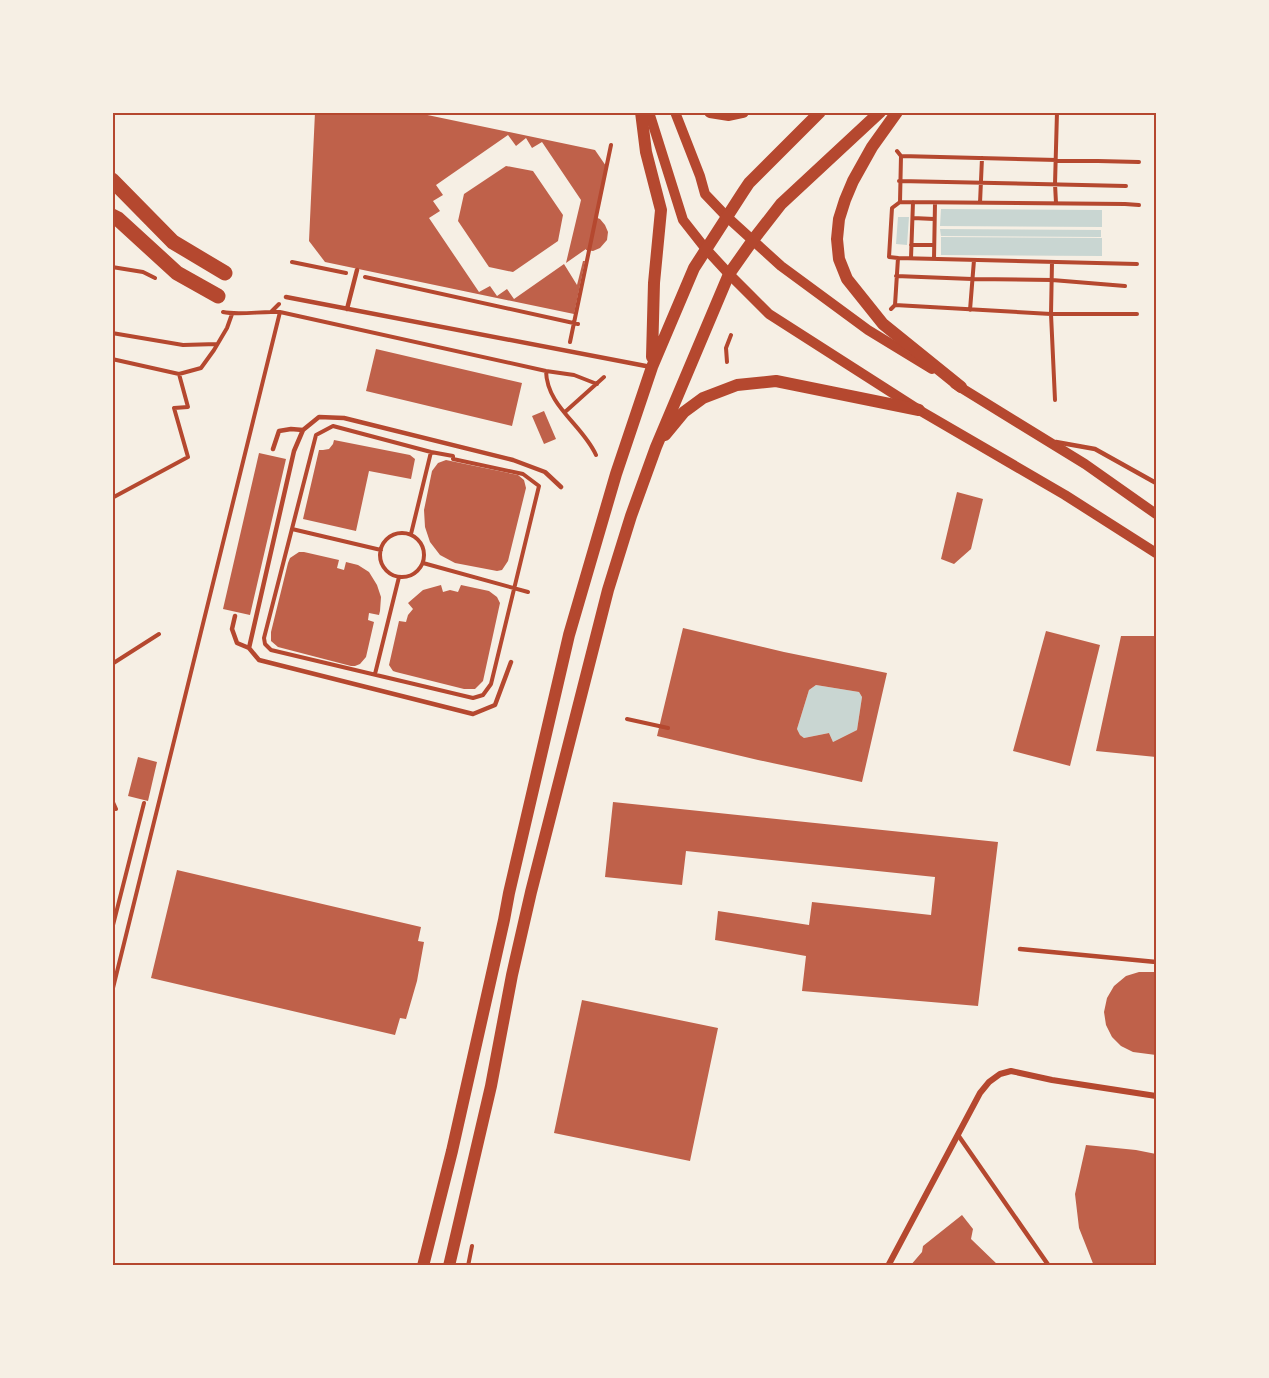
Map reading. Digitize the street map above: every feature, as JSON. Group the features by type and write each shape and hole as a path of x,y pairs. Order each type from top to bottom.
{"highway":[{"path":"112,180 173,242 225,273"},
{"path":"112,216 177,273 218,296"}],"main road":[{"path":"641,112 646,152 661,210 654,283 652,367"},
{"path":"710,112 729,115 743,112"},
{"path":"423,1266 452,1151 569,634 616,474 652,367 686,285 705,248 726,216 749,183 820,112"},
{"path":"449,1266 491,1086 512,975 533,885 608,590 656,447 729,274 781,204 880,112"},
{"path":"897,112 863,163 845,200 839,219 837,239 839,259 847,279 883,324 961,387"},
{"path":"656,447 684,412 703,398 736,385 776,381 919,410"}],"street":[{"path":"649,112 683,220 729,274 770,314 919,410 1065,495 1156,553"},
{"path":"675,112 705,194 781,266 868,330 1085,464 1156,514"},
{"path":"888,1266 980,1093 1000,1074 1011,1071 1052,1080 1156,1096"}],"lane":[{"path":"347,309 356,273"},
{"path":"286,297 652,367"},
{"path":"249,648 294,451 303,430 320,417 344,418 513,460 545,472 561,487"},
{"path":"273,449 279,431 303,430"},
{"path":"1047,441 1095,449 1156,483"},
{"path":"235,616 232,630 237,642 249,648 259,660 473,714 495,705 511,662"},
{"path":"1020,949 1156,962"},
{"path":"958,1135 1049,1266"}],"path":[{"path":"1056,203 1057,112"},
{"path":"568,351 577,323 611,146"},
{"path":"897,151 901,156 900,202"},
{"path":"901,156 1138,162"},
{"path":"980,203 982,158"},
{"path":"899,181 1126,186"},
{"path":"1137,264 889,257 892,208 900,202 1139,206"},
{"path":"911,258 913,202"},
{"path":"934,259 935,202"},
{"path":"913,218 934,219"},
{"path":"911,245 934,245"},
{"path":"898,258 893,307 1051,314 1137,314"},
{"path":"970,310 974,260"},
{"path":"292,262 356,273 577,323"},
{"path":"1052,262 1051,314 1056,400"},
{"path":"896,276 1052,280 1125,286"},
{"path":"286,297 271,312 280,312 546,371 574,375 597,384"},
{"path":"112,992 280,312"},
{"path":"112,359 179,374 201,368 227,328 232,314"},
{"path":"112,333 183,345 217,344"},
{"path":"727,362 726,348 731,335"},
{"path":"546,371 546,383 553,398 594,449 596,455"},
{"path":"112,498 188,457 174,408 188,407 179,374"},
{"path":"565,412 604,377"},
{"path":"411,534 431,452 333,426 316,435 264,638 265,644 271,650 473,698 483,695 491,684 538,486"},
{"path":"292,529 381,550"},
{"path":"403,532 411,534 421,542 424,549 423,563 420,569 407,577 392,575 382,564 380,557 384,543 396,534 403,532"},
{"path":"423,563 528,592"},
{"path":"375,674 399,577"},
{"path":"112,664 159,634"},
{"path":"627,719 668,728"},
{"path":"112,800 116,808"},
{"path":"112,929 144,803"}],"shaded area":[{"path":"941,209 1102,210 1102,227 940,226"},
{"path":"898,217 909,217 907,245 896,244"},
{"path":"940,229 1101,230 1101,237 941,236"},
{"path":"941,237 1102,238 1102,256 941,255"},
{"path":"816,685 859,692 862,697 857,730 833,742 829,733 804,738 800,735 797,729 809,690"}],"building":[{"path":"315,112 413,112 595,150 606,166 595,217 605,225 608,232 607,240 600,248 593,251 586,249 566,263 581,200 542,142 532,148 526,138 516,146 508,135 436,185 443,195 433,201 440,211 429,218 479,292 490,286 497,296 507,289 514,299 564,264 577,285 583,261 585,261 574,314 325,262 309,241"},
{"path":"506,166 533,171 563,215 558,241 513,272 489,267 458,221 464,194"},
{"path":"376,349 522,383 512,426 366,391"},
{"path":"544,411 556,439 544,444 532,416"},
{"path":"334,440 410,455 415,459 411,479 369,471 356,531 303,519 319,450 329,449"},
{"path":"259,453 286,459 250,615 223,609"},
{"path":"446,460 518,475 524,480 526,488 508,561 502,570 455,563 440,555 430,542 425,527 424,510 432,471 438,463"},
{"path":"957,492 983,499 971,549 954,564 941,559"},
{"path":"299,552 339,560 337,568 344,570 346,562 358,565 369,572 377,585 381,597 380,611 379,615 369,613 368,620 374,622 366,657 360,664 351,666 278,647 271,641 271,632 288,563 290,558"},
{"path":"441,585 443,592 450,590 458,592 461,585 489,591 497,597 500,603 483,681 475,689 464,689 396,672 389,665 399,621 406,622 413,609 408,603 423,590"},
{"path":"683,628 887,673 862,782 657,736","holes":["816,685 859,692 862,697 857,730 833,742 829,733 804,738 800,735 797,729 809,690"]},
{"path":"1046,631 1100,645 1070,766 1013,751"},
{"path":"1121,636 1156,636 1156,757 1096,751"},
{"path":"138,757 157,762 148,801 128,796"},
{"path":"613,802 998,842 978,1006 802,991 806,956 715,940 718,911 809,925 812,902 931,915 935,877 686,851 682,885 605,877"},
{"path":"177,870 421,927 418,941 424,942 417,981 406,1019 400,1018 395,1035 151,978"},
{"path":"1139,972 1156,972 1156,1055 1133,1052 1121,1046 1112,1037 1106,1025 1104,1012 1107,998 1114,986 1126,976"},
{"path":"582,1000 718,1028 690,1161 554,1133"},
{"path":"1086,1145 1156,1154 1156,1266 1094,1266 1079,1228 1075,1194"},
{"path":"962,1215 973,1229 971,1239 999,1266 910,1266 922,1252 923,1246"}]}
